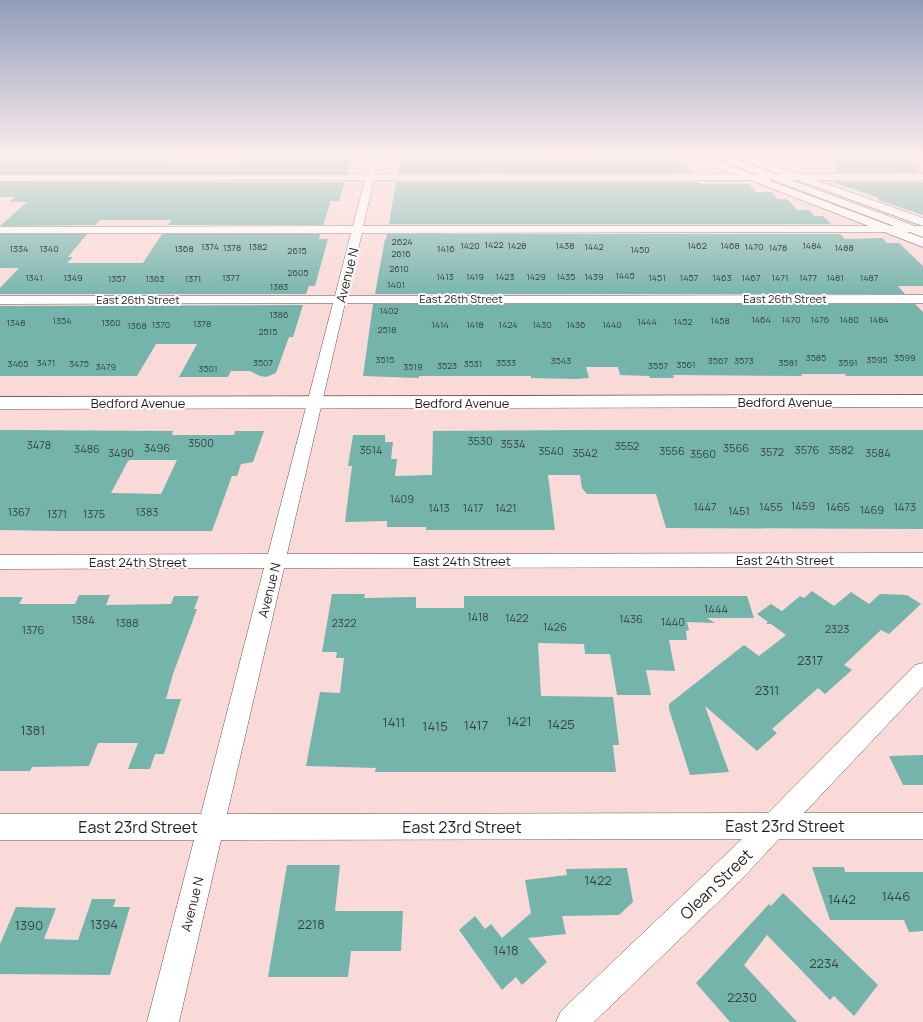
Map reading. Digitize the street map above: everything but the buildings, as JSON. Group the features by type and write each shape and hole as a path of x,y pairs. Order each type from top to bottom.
{"main road":[{"path":"821,205 923,243"},
{"path":"852,205 920,228"},
{"path":"863,205 920,228"},
{"name":"Bedford Avenue","path":"0,403 923,402"}],"street":[{"name":"Avenue N","path":"163,1022 364,205"},
{"path":"0,230 920,228"},
{"name":"East 26th Street","path":"0,300 923,299"},
{"name":"East 24th Street","path":"0,562 923,560"},
{"name":"Olean Street","path":"572,1022 730,871 923,672"},
{"name":"East 23rd Street","path":"0,827 923,826"}]}
